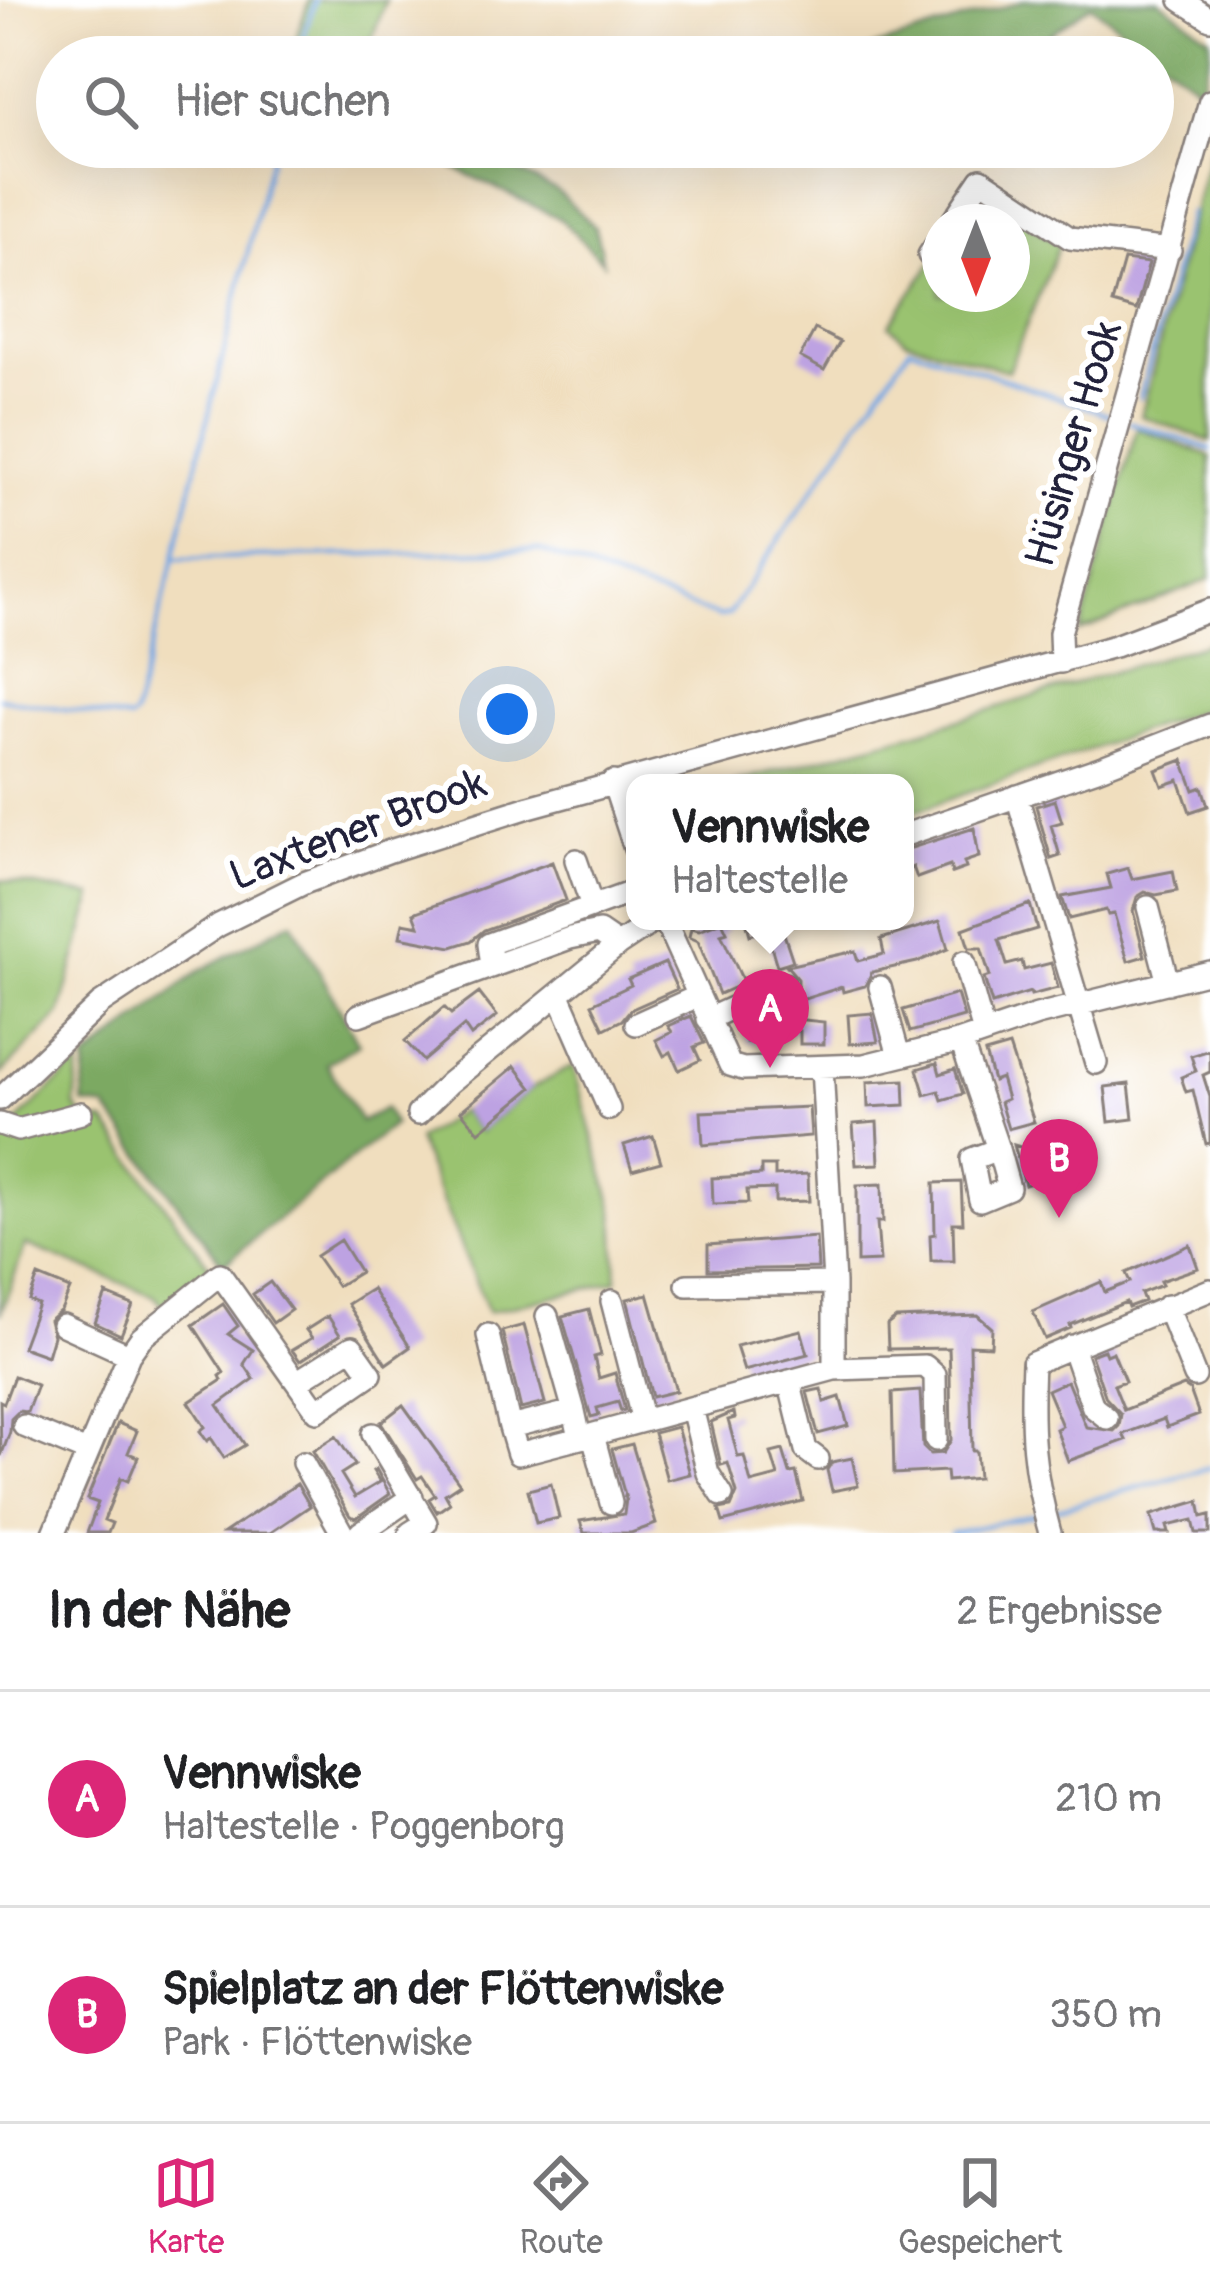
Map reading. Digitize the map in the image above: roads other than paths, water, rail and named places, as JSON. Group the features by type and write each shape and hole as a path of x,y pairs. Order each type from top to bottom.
{"street":[{"path":"1181,0 1210,19"},
{"name":"Hüsinger Hook","path":"1061,662 1060,633 1210,101"},
{"path":"965,204 982,179 1019,204"},
{"path":"1030,211 1070,238 1170,250"},
{"name":"Laxtener Brook","path":"643,774 1061,662 1210,610"},
{"path":"914,832 1210,725"},
{"name":"Laxtener Brook","path":"0,1099 100,1004 219,925 304,883 390,851 626,779"},
{"path":"613,782 626,822"},
{"path":"1017,796 1096,1064"},
{"path":"576,860 592,906"},
{"path":"359,1016 492,966 592,906 626,894"},
{"path":"1148,907 1168,982"},
{"path":"418,1114 449,1083 640,930"},
{"path":"668,930 730,1065 743,1069 863,1065 1210,973"},
{"path":"550,934 599,932 618,945"},
{"path":"964,962 984,1033"},
{"path":"708,1019 784,984"},
{"path":"880,987 899,1056"},
{"path":"560,995 609,1109"},
{"path":"636,1024 698,996"},
{"path":"961,1041 998,1149"},
{"path":"822,1067 834,1369"},
{"path":"0,1124 18,1130 81,1112"},
{"path":"54,1533 129,1355 141,1337 220,1274 298,1382"},
{"path":"687,1285 834,1283"},
{"path":"1046,1519 1033,1474 1033,1363 1210,1290"},
{"path":"612,1301 643,1421"},
{"path":"1167,1306 1195,1376"},
{"path":"547,1316 574,1412 611,1503"},
{"path":"63,1325 129,1355"},
{"path":"488,1335 518,1454 834,1369 925,1366 935,1375 936,1440"},
{"path":"1072,1346 1093,1407 1107,1418"},
{"path":"789,1382 806,1450 818,1459"},
{"path":"692,1408 708,1473 722,1495"},
{"path":"510,1427 574,1412"},
{"path":"24,1426 87,1452"},
{"path":"373,1434 426,1523 410,1533"},
{"path":"303,1463 342,1533"},
{"path":"360,1533 412,1497"}],"waterway":[{"path":"304,36 315,0"},
{"path":"174,559 268,168"},
{"path":"1140,398 1190,212"},
{"path":"0,698 130,720 174,559 538,550 719,617 729,614 910,347 1113,416"},
{"path":"1129,422 1210,449"},
{"path":"1050,1511 1210,1468"},
{"path":"951,1533 1039,1514"}],"place":[{"name":"Vennwiske","path":"770,1068"},
{"name":"Spielplatz an der Flöttenwiske","path":"1059,1218"}]}
